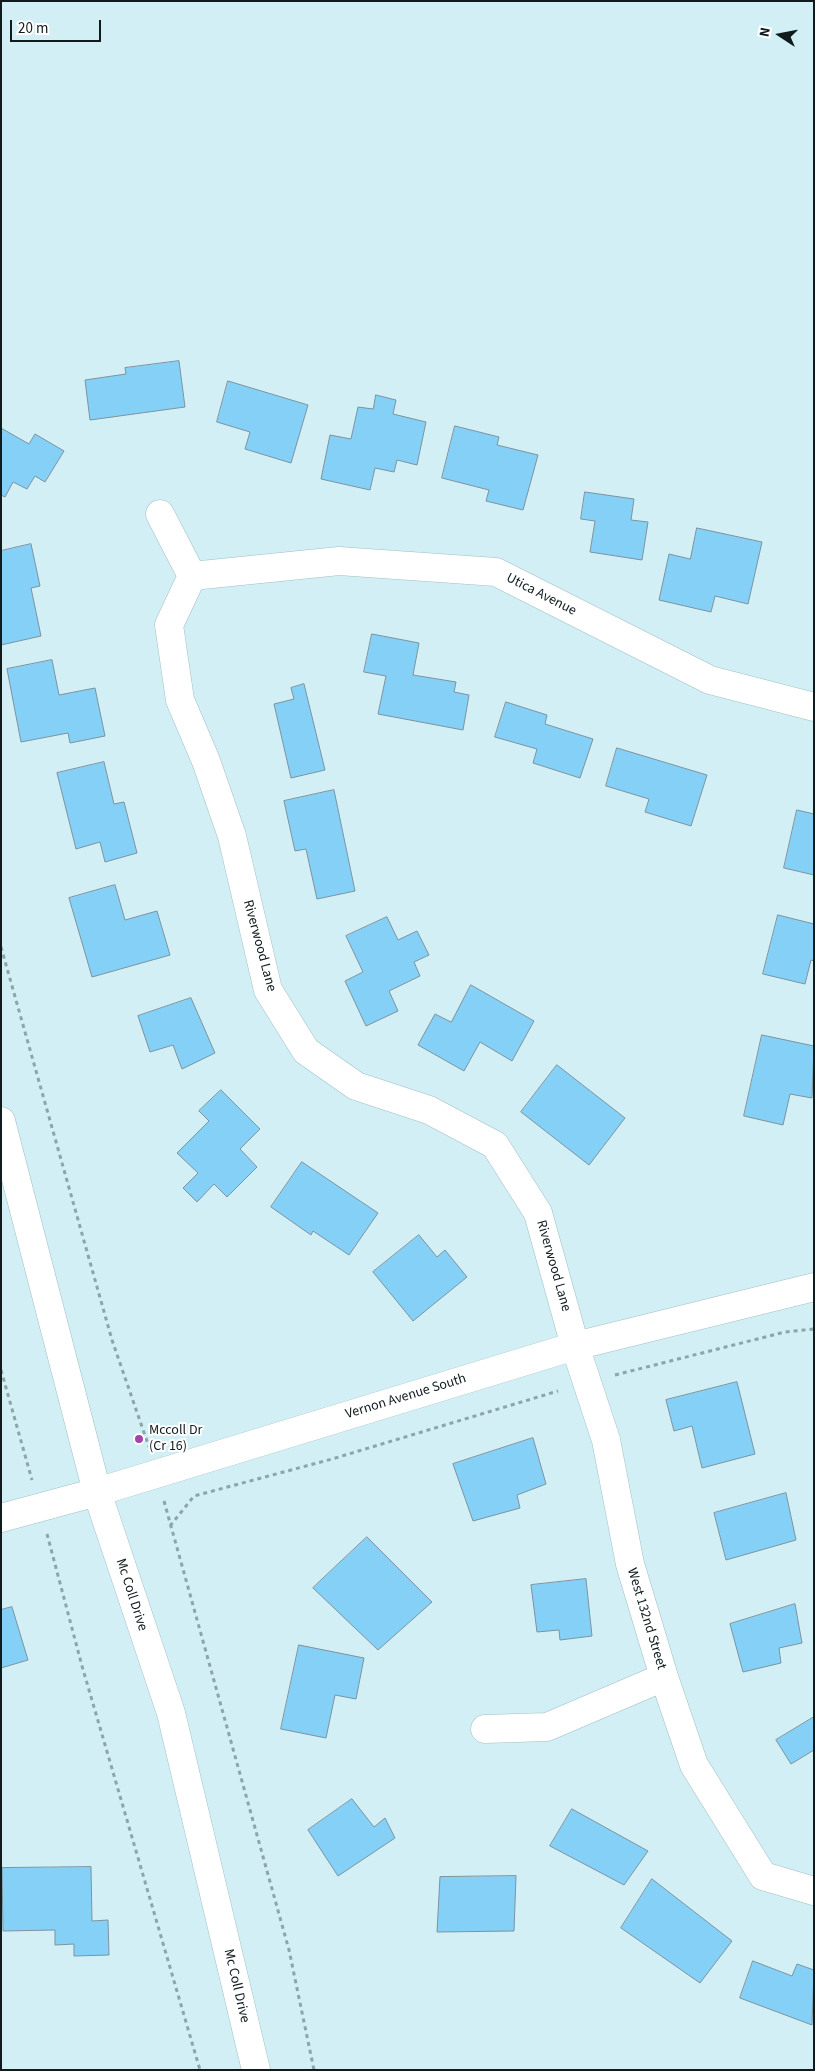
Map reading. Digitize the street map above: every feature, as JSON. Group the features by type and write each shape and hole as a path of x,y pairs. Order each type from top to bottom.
{"street":[{"path":"160,514 192,576"},
{"name":"Utica Avenue","path":"192,576 339,561 496,572 710,680 814,707"},
{"name":"Riverwood Lane","path":"192,576 169,625 180,700 206,761 232,836 268,990 306,1051 356,1086 429,1110 495,1145 538,1213 575,1346"},
{"name":"Mc Coll Drive","path":"1,1121 97,1492 171,1714 256,2070"},
{"name":"Vernon Avenue South","path":"1,1518 97,1492 575,1346 814,1287"},
{"name":"West 132nd Street","path":"575,1346 606,1440 630,1564 664,1677 694,1765 763,1876 814,1891"},
{"path":"485,1729 548,1727 664,1677"}],"path":[{"path":"1,946 112,1340 158,1473 170,1526 289,1950 314,2070"},
{"path":"170,1526 194,1496 332,1459 587,1382 785,1332 814,1329"},
{"path":"1,1370 82,1666 200,2070"}],"building":[{"path":"179,361 185,407 90,420 85,380 126,374 125,368"},
{"path":"228,381 308,405 291,463 245,449 250,432 217,422"},
{"path":"376,395 396,400 393,414 426,422 417,465 397,460 394,472 375,468 370,490 321,479 330,435 351,439 358,407 373,409"},
{"path":"455,426 499,437 497,445 538,455 523,510 486,501 489,490 442,478"},
{"path":"1,428 29,444 35,434 64,451 45,482 35,476 27,489 13,482 5,497 1,495"},
{"path":"585,492 634,499 631,520 648,522 642,560 590,552 595,521 581,519"},
{"path":"697,528 762,542 748,604 715,596 711,612 659,600 669,554 690,559"},
{"path":"31,544 40,586 31,588 41,636 1,645 1,551"},
{"path":"372,634 419,643 413,675 456,682 454,692 469,695 463,730 378,714 386,676 364,672"},
{"path":"52,660 59,695 95,688 105,736 70,743 68,733 21,742 7,669"},
{"path":"304,684 325,770 291,778 274,704 294,699 291,688"},
{"path":"506,702 547,715 545,724 593,739 580,778 533,763 537,749 495,737"},
{"path":"617,748 707,775 691,826 645,812 649,799 606,786"},
{"path":"104,762 114,804 124,802 137,853 105,862 100,842 76,849 57,773"},
{"path":"334,790 355,891 317,899 306,849 295,851 284,801"},
{"path":"797,810 814,814 814,875 784,868"},
{"path":"115,885 125,920 157,911 170,955 92,977 69,898"},
{"path":"778,915 814,924 814,961 811,960 805,984 763,974"},
{"path":"387,917 398,940 417,931 429,955 414,962 420,976 389,991 398,1011 366,1026 345,981 363,972 346,936"},
{"path":"471,985 534,1021 512,1061 480,1042 464,1071 418,1045 435,1014 451,1022"},
{"path":"191,998 215,1053 182,1069 173,1045 150,1052 138,1016"},
{"path":"762,1035 814,1046 812,1098 790,1094 783,1125 744,1116"},
{"path":"557,1065 625,1118 589,1165 521,1112"},
{"path":"221,1090 260,1129 240,1149 257,1167 227,1197 214,1184 197,1202 183,1188 198,1173 177,1153 209,1121 199,1111"},
{"path":"302,1162 378,1213 349,1255 313,1231 311,1235 271,1207"},
{"path":"419,1235 437,1257 445,1250 467,1277 413,1321 373,1272"},
{"path":"737,1382 755,1454 702,1468 692,1426 674,1431 666,1400"},
{"path":"533,1438 546,1484 517,1495 520,1508 473,1521 453,1464"},
{"path":"786,1493 796,1540 726,1560 714,1513"},
{"path":"367,1537 432,1602 378,1650 313,1588"},
{"path":"586,1579 592,1636 560,1640 559,1630 537,1632 531,1585"},
{"path":"795,1604 802,1643 779,1648 781,1663 743,1672 730,1624"},
{"path":"12,1607 28,1660 1,1668 1,1610"},
{"path":"299,1645 364,1658 356,1699 335,1695 326,1738 281,1729"},
{"path":"814,1717 814,1750 791,1764 776,1740"},
{"path":"352,1799 374,1827 385,1818 395,1838 338,1876 308,1830"},
{"path":"572,1809 648,1851 624,1885 550,1846"},
{"path":"91,1867 92,1921 108,1920 109,1955 74,1956 74,1944 55,1945 55,1930 3,1931 2,1868"},
{"path":"516,1876 514,1931 437,1932 440,1877"},
{"path":"652,1879 732,1941 700,1983 621,1928"},
{"path":"753,1961 792,1976 797,1964 814,1970 812,2025 740,1998"}],"place":[{"name":"Mccoll Dr (Cr 16)","path":"139,1439"}]}
